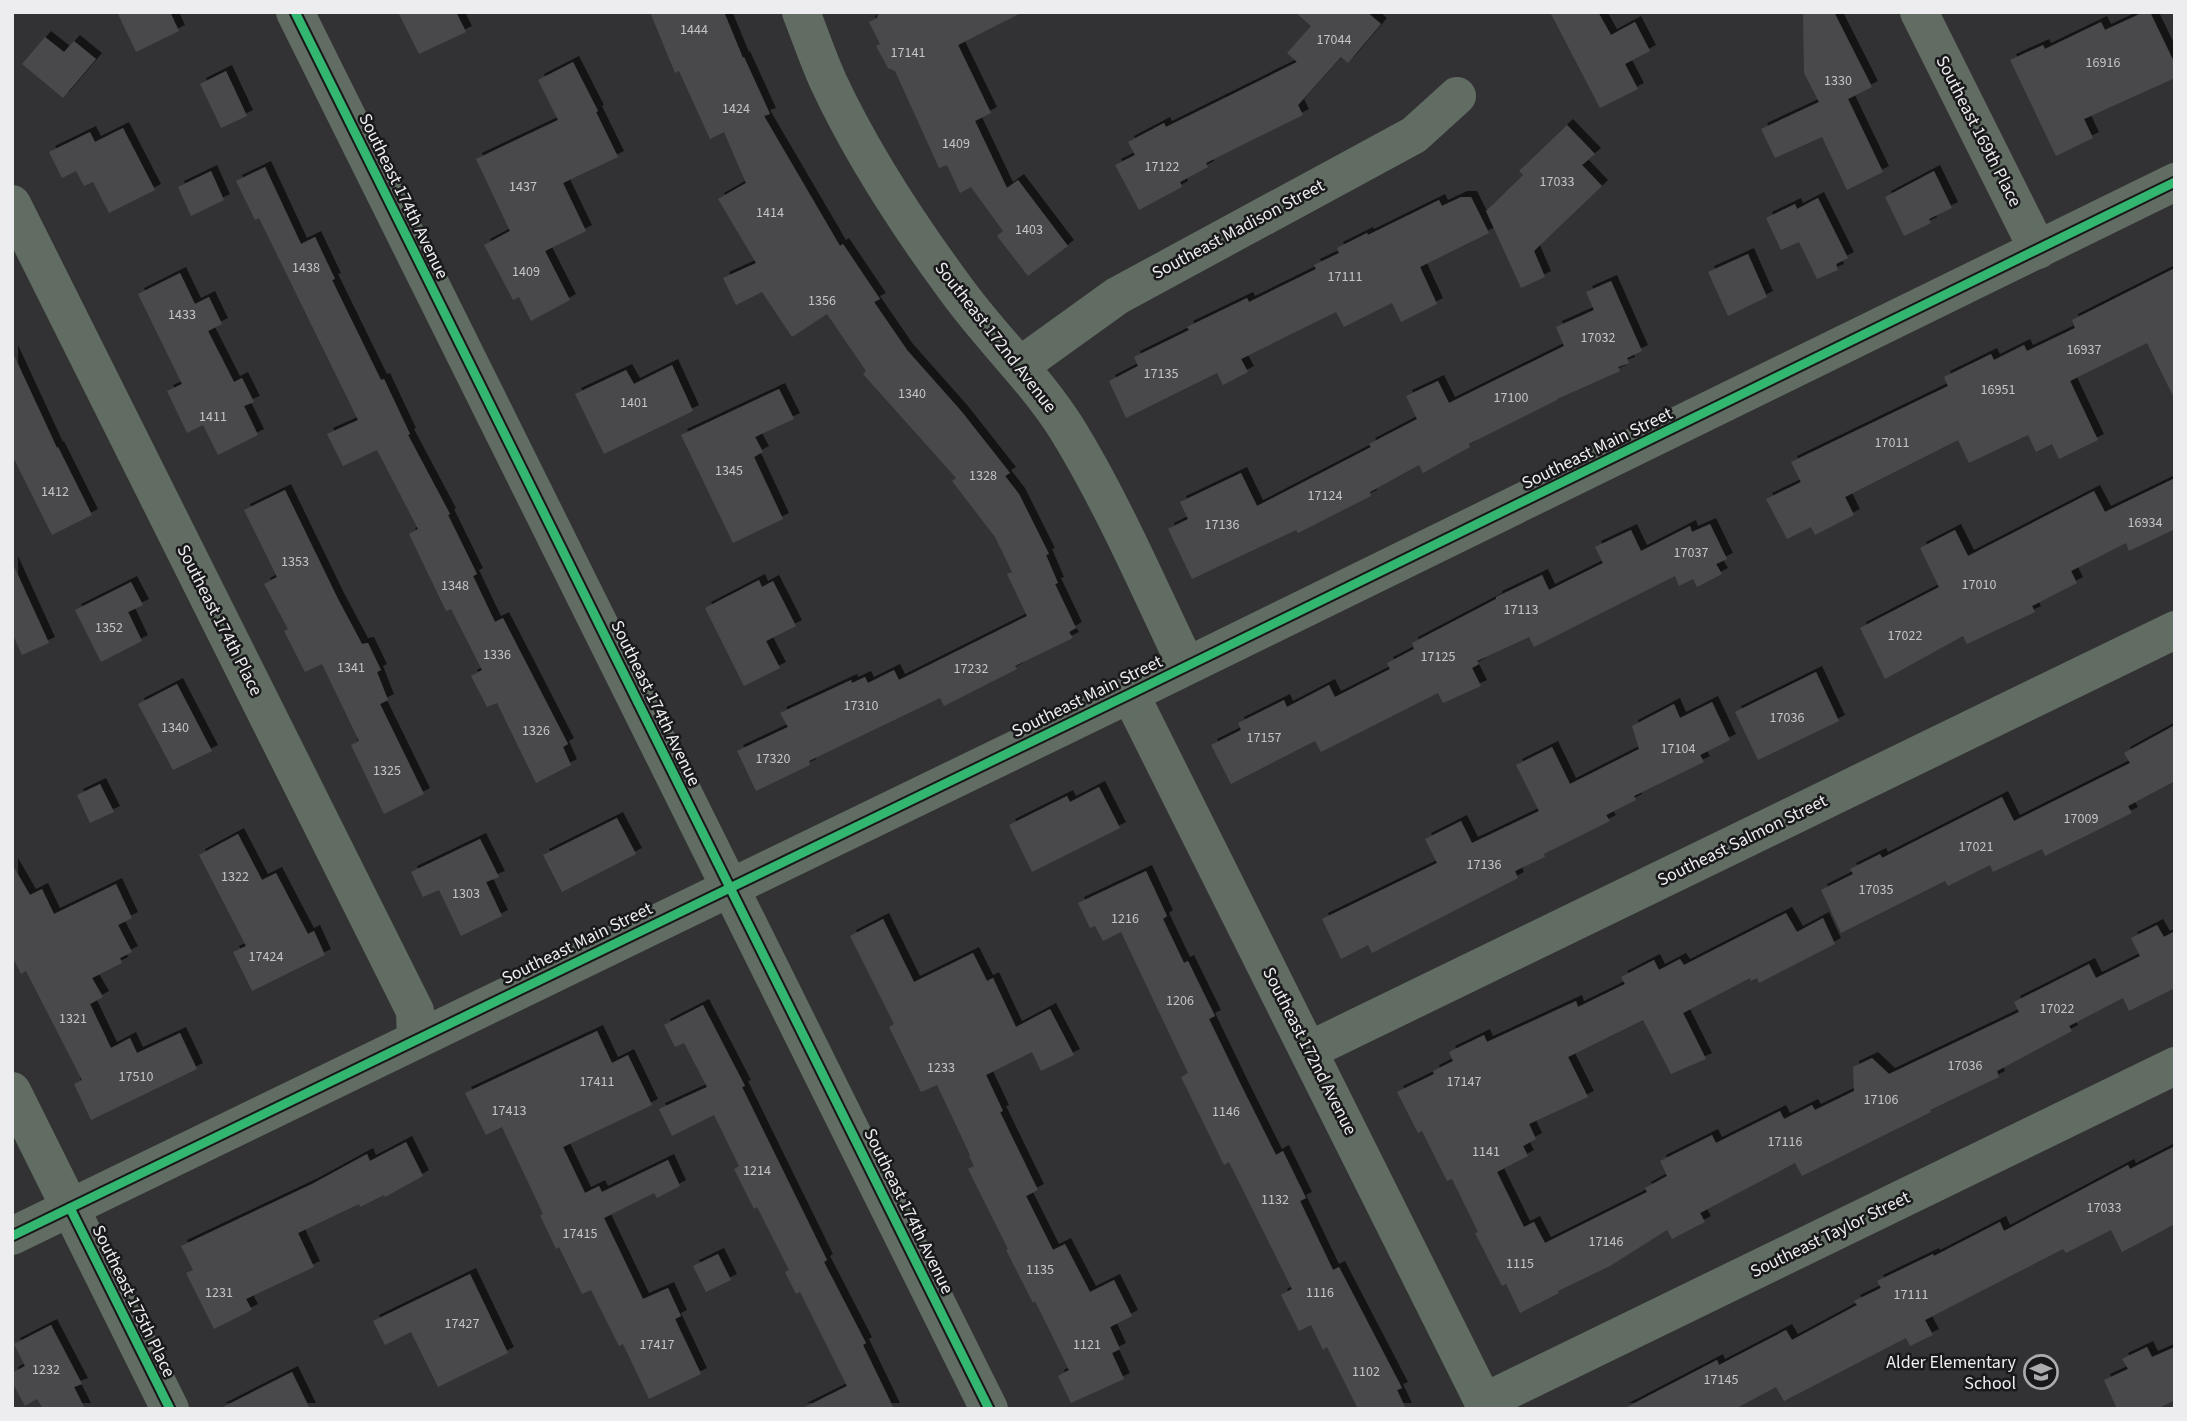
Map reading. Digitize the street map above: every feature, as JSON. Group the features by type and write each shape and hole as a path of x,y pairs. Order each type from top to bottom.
{"street":[{"name":"Southeast 174th Avenue","path":"295,12 989,1409"},
{"name":"Southeast 172nd Avenue","path":"801,12 834,92 859,141 898,206 956,290 1021,365 1066,428 1098,485 1186,665"},
{"name":"Southeast 169th Place","path":"1919,12 2038,250"},
{"name":"Southeast Madison Street","path":"1021,365 1116,296 1414,135 1457,96"},
{"name":"Southeast Main Street","path":"12,1236 1130,694 2175,182"},
{"name":"Southeast 174th Place","path":"12,204 415,1011 416,1040"},
{"name":"Southeast Salmon Street","path":"1310,1050 2175,630"},
{"name":"Southeast 172nd Avenue","path":"1130,694 1486,1406"},
{"name":"Southeast Taylor Street","path":"1486,1406 2175,1066"},
{"name":"Southeast 175th Place","path":"12,1091 170,1409"}],"building":[{"path":"117,12 170,12 179,31 136,52"},
{"path":"398,12 456,12 466,32 419,54"},
{"path":"650,12 724,12 770,114 764,116 840,246 843,244 880,299 874,302 907,350 962,412 1010,473 1005,476 1019,494 1049,554 1046,555 1058,583 1055,584 1076,628 1069,632 1073,638 1015,666 1017,669 944,706 940,698 809,761 810,765 756,791 737,751 788,727 780,713 851,680 852,683 865,677 868,683 894,670 899,680 1027,616 1007,574 1012,572 995,537 952,481 956,478 863,374 866,371 827,314 792,337 762,292 736,305 723,278 756,263 718,199 746,183 724,132 710,139 679,71 675,73"},
{"path":"879,12 1023,12 958,45 991,113 975,121 1007,188 1018,180 1068,246 1028,276 997,236 1003,231 971,187 960,193 947,165 939,168 895,71 888,68 876,46 880,44 869,22 877,18"},
{"path":"1295,12 1367,12 1381,24 1348,63 1341,57 1298,105 1303,115 1206,163 1208,167 1180,182 1182,187 1139,210 1115,165 1135,155 1128,142 1164,123 1166,127 1297,62 1287,53 1311,26"},
{"path":"1550,12 1598,12 1611,35 1635,22 1650,51 1625,64 1638,89 1600,108"},
{"path":"1803,12 1834,12 1872,87 1848,99 1883,172 1847,190 1822,137 1775,158 1761,129 1819,102 1804,73"},
{"path":"2144,12 2150,12 2175,64 2175,78 2084,119 2093,138 2056,156 2010,60 2043,45 2045,49 2101,22 2105,30"},
{"path":"45,37 64,52 74,41 96,59 63,98 22,64"},
{"path":"573,62 618,157 563,183 586,231 545,251 570,300 531,321 519,297 513,300 484,245 510,231 476,159 558,120 538,80"},
{"path":"226,71 247,116 221,128 200,84"},
{"path":"1567,125 1595,154 1582,165 1602,186 1534,251 1545,277 1521,288 1486,211 1523,175 1519,171"},
{"path":"123,128 155,190 109,213 93,182 84,186 76,171 62,178 49,152 90,132 95,142"},
{"path":"265,167 301,244 315,237 335,279 332,280 450,514 448,515 477,574 473,576 495,622 503,618 568,744 563,747 571,765 536,783 497,703 487,707 471,676 482,670 451,609 446,611 409,534 418,529 377,450 343,466 327,434 358,420 259,218 255,220 236,181"},
{"path":"211,171 224,200 191,216 178,187"},
{"path":"1934,171 1952,208 1929,219 1931,223 1904,236 1885,197"},
{"path":"1461,197 1471,197 1489,233 1420,267 1437,304 1401,322 1392,303 1344,327 1336,312 1241,359 1248,372 1223,385 1217,373 1126,418 1109,381 1138,366 1134,357 1189,330 1187,327 1247,298 1249,302 1316,269 1314,265 1339,253 1337,248 1367,233 1368,235 1439,200 1442,206"},
{"path":"1818,198 1848,258 1836,264 1838,270 1817,279 1799,242 1781,250 1766,218 1795,204 1797,209"},
{"path":"1748,254 1767,297 1728,316 1708,272"},
{"path":"2175,268 2175,400 2147,343 2070,381 2098,440 2059,459 2052,444 2036,452 2028,435 1969,463 1958,440 1845,497 1854,515 1815,535 1811,527 1787,539 1766,499 1801,482 1791,462 1948,386 1944,377 1991,354 1994,360 2024,345 2027,351 2075,328 2072,320"},
{"path":"180,273 195,304 209,297 222,324 208,331 234,382 242,378 254,402 244,406 258,435 218,455 203,425 187,433 167,391 182,384 138,294"},
{"path":"1611,281 1642,351 1627,358 1629,363 1618,367 1620,371 1557,399 1469,444 1470,447 1423,473 1419,465 1370,492 1371,496 1298,533 1296,530 1192,579 1168,529 1188,519 1180,502 1241,473 1257,506 1371,447 1369,444 1417,419 1406,396 1438,381 1449,403 1564,346 1556,327 1594,310 1586,292"},
{"path":"12,351 92,515 52,535 12,455"},
{"path":"672,365 693,411 604,454 575,394 626,370 634,384"},
{"path":"779,389 794,419 755,437 763,452 754,457 783,519 733,543 681,435"},
{"path":"2175,478 2175,529 2129,551 2126,543 2071,571 2077,583 2032,606 2035,612 1967,644 1963,636 1885,679 1860,628 1939,587 1920,548 1955,530 1968,556 2094,491 2105,512"},
{"path":"285,490 362,644 368,643 381,670 377,672 388,700 380,704 424,794 384,814 351,745 359,741 322,664 305,672 284,631 288,629 264,584 277,577 244,510"},
{"path":"1710,524 1727,559 1716,564 1722,574 1697,587 1693,579 1679,586 1675,576 1534,647 1529,637 1477,661 1479,664 1472,668 1481,686 1443,703 1438,693 1321,752 1315,741 1231,784 1211,745 1241,730 1238,723 1284,700 1287,707 1329,685 1335,697 1390,669 1387,663 1414,649 1412,643 1542,575 1549,590 1603,563 1595,547 1631,530 1641,551 1690,526 1692,532"},
{"path":"12,562 49,643 22,655 12,633"},
{"path":"759,580 762,587 773,581 796,626 766,641 780,668 744,686 705,608"},
{"path":"131,582 143,605 128,612 142,641 101,662 75,610"},
{"path":"1816,672 1839,721 1758,760 1735,712"},
{"path":"177,684 212,751 173,770 138,704"},
{"path":"1712,702 1730,740 1700,755 1704,762 1634,796 1636,800 1606,815 1610,821 1515,871 1518,878 1372,953 1368,945 1341,959 1322,919 1437,863 1425,839 1461,821 1472,843 1539,811 1516,765 1552,747 1570,784 1639,749 1632,726 1674,704 1680,718"},
{"path":"2175,725 2175,781 2128,806 2132,813 2045,856 2042,849 1993,872 1990,865 1948,886 1945,881 1841,933 1821,890 1853,874 1850,869 1880,854 1882,858 2002,797 2014,821 2130,763 2124,753"},
{"path":"100,784 114,812 90,823 77,795"},
{"path":"1099,787 1120,828 1032,872 1009,825 1067,796 1070,802"},
{"path":"617,818 636,854 562,892 543,855"},
{"path":"238,834 262,880 276,873 308,934 314,931 325,955 252,991 233,952 246,946 199,855"},
{"path":"480,839 499,877 486,882 502,916 461,936 439,890 423,897 411,872"},
{"path":"12,864 30,895 42,889 54,914 116,884 132,918 118,925 132,952 120,958 122,963 92,978 103,997 90,1004 111,1048 130,1038 137,1053 180,1033 197,1069 91,1120 74,1084 82,1080 26,971 21,974 12,956"},
{"path":"1146,871 1167,916 1163,919 1184,963 1188,961 1215,1016 1209,1019 1276,1155 1283,1151 1306,1198 1300,1201 1333,1270 1339,1267 1402,1388 1397,1390 1406,1409 1358,1409 1327,1347 1323,1350 1311,1325 1299,1331 1281,1295 1292,1289 1229,1162 1224,1165 1181,1077 1188,1073 1121,932 1103,941 1095,926 1090,928 1078,903"},
{"path":"1786,913 1797,932 1823,918 1835,944 1759,983 1757,978 1751,981 1750,978 1683,1013 1706,1059 1671,1074 1643,1020 1568,1057 1588,1097 1529,1124 1536,1139 1523,1146 1528,1156 1497,1172 1524,1227 1534,1222 1545,1243 1647,1192 1645,1188 1667,1176 1660,1161 1712,1135 1716,1143 1780,1111 1784,1119 1812,1105 1815,1110 1854,1091 1853,1067 1872,1058 1889,1074 2019,1012 2014,1002 2089,964 2096,978 2140,956 2131,938 2157,925 2164,937 2175,931 2175,988 2129,1011 2123,998 2069,1026 2072,1031 1997,1071 1999,1077 1802,1176 1795,1163 1700,1213 1705,1222 1672,1239 1667,1230 1610,1266 1520,1313 1506,1284 1502,1286 1475,1233 1478,1232 1452,1179 1447,1181 1422,1131 1418,1133 1397,1092 1434,1074 1433,1071 1453,1061 1449,1052 1484,1035 1487,1042 1576,1001 1578,1007 1625,984 1621,977 1654,960 1659,970 1680,959 1684,965"},
{"path":"883,919 914,982 973,953 987,981 993,978 1016,1027 1050,1009 1074,1055 1041,1071 1032,1052 986,1075 1003,1111 1000,1112 1038,1190 1026,1196 1053,1250 1065,1244 1090,1292 1114,1280 1132,1316 1110,1327 1120,1349 1112,1353 1124,1379 1071,1403 1058,1376 1069,1370 1006,1250 1008,1249 968,1169 974,1166 970,1155 937,1085 921,1092 889,1027 894,1024 850,936"},
{"path":"703,1005 745,1086 742,1087 827,1260 824,1262 866,1343 863,1345 894,1409 801,1409 847,1386 800,1292 796,1294 785,1272 789,1270 757,1207 754,1209 734,1169 739,1166 714,1115 672,1136 659,1109 707,1087 684,1043 675,1047 664,1025"},
{"path":"597,1031 612,1063 628,1055 652,1105 563,1147 585,1193 599,1186 602,1192 668,1160 680,1186 657,1198 654,1193 604,1218 643,1299 668,1288 681,1316 675,1319 701,1374 649,1399 623,1344 619,1346 591,1290 582,1294 559,1247 556,1249 540,1215 543,1214 502,1127 486,1135 465,1093"},
{"path":"406,1142 423,1176 385,1197 384,1195 360,1207 359,1204 298,1233 314,1267 246,1299 252,1310 214,1329 186,1273 193,1270 181,1246 312,1184 367,1154 370,1161"},
{"path":"2175,1146 2175,1224 2122,1252 2111,1230 2066,1253 2063,1249 1925,1320 1933,1335 1910,1346 1906,1338 1784,1401 1776,1387 1735,1409 1623,1409 1717,1360 1719,1365 1786,1330 1792,1340 1857,1305 1854,1301 1881,1288 1877,1281 1933,1254 1934,1256 2000,1222 2004,1231 2128,1165 2130,1169"},
{"path":"718,1254 731,1280 706,1292 693,1266"},
{"path":"470,1274 508,1353 438,1387 411,1332 385,1345 373,1321"},
{"path":"51,1325 82,1384 74,1387 85,1409 43,1409 37,1399 25,1406 12,1382 12,1373 25,1366 14,1344"},
{"path":"2147,1347 2152,1357 2175,1347 2175,1400 2157,1409 2117,1409 2104,1380 2128,1369 2122,1359"},
{"path":"292,1372 310,1409 219,1409"}],"cycle path":[{"path":"295,12 989,1409"},
{"path":"12,1236 1130,694 2175,182"},
{"path":"70,1208 170,1409"}],"place":[{"name":"Alder Elementary School","path":"2041,1372"}]}
